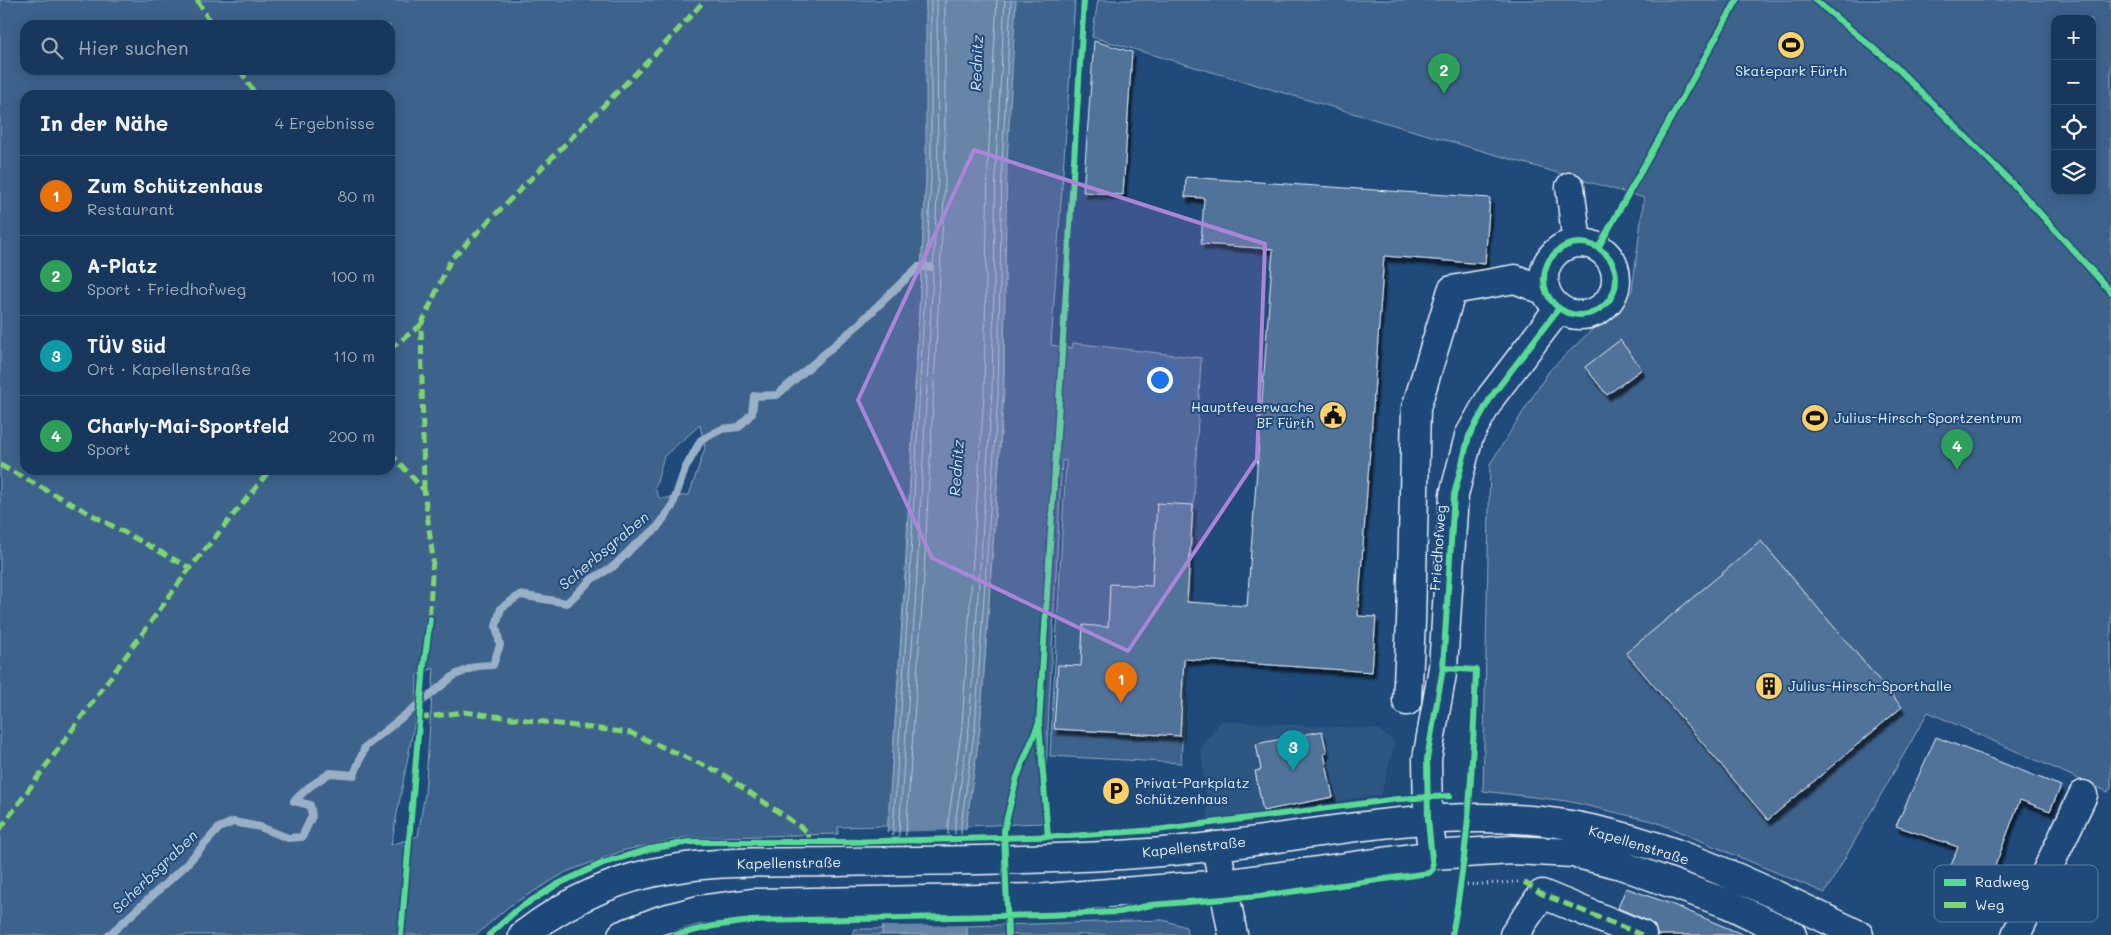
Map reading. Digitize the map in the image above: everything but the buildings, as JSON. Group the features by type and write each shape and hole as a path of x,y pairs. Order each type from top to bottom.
{"main road":[{"path":"1570,187 1577,243"},
{"path":"1407,701 1416,408 1452,290 1515,279 1553,299 1570,313 1581,315 1592,312 1606,302 1615,288 1616,276 1613,265 1607,255 1598,248 1588,244 1577,243 1557,251 1545,269 1544,280 1553,299"},
{"name":"Friedhofweg","path":"1432,855 1428,820 1427,759 1443,668 1454,501 1469,436 1491,397 1553,299"},
{"path":"1414,500 1454,501"},
{"path":"2050,865 2083,795"},
{"name":"Kapellenstraße","path":"523,935 564,906 591,892 644,874 673,868 726,864 1046,858 1150,853 1428,820 1504,818 1566,825 1609,833 1672,852 1742,880 1859,935"},
{"path":"1216,846 1233,935"},
{"name":"Kapellenstraße","path":"622,935 664,927 699,910 728,906 846,900 1046,898 1223,884 1432,855 1520,850 1598,858 1666,880 1728,904 1792,935"},
{"path":"1514,935 1533,888 1642,935"},
{"path":"2016,935 2022,922"}],"path":[{"path":"1462,885 1533,888"}],"highlighted area":[{"path":"974,150 1265,244 1257,459 1128,651 932,558 858,400"}],"shaded area":[{"path":"0,0 926,0 928,97 926,178 904,590 888,826 838,827 838,834 683,838 625,850 566,872 508,907 476,935 0,935","holes":["700,425 705,448 689,495 660,499 655,489 664,456","434,668 425,793 418,836 391,845 416,715 417,675"]},
{"path":"1015,0 1075,0 1051,345 1072,348 1073,343 1201,358 1181,763 1050,756 1066,461 1062,460 1047,747 1045,823 966,826 980,728 1004,394 1006,163"},
{"name":"Julius-Hirsch-Sportzentrum","path":"1098,0 2111,0 2111,788 2108,792 1928,712 1825,893 1656,822 1567,801 1483,791 1490,464 1549,371 1632,291 1644,198 1092,37"},
{"path":"1221,721 1377,729 1395,742 1381,795 1208,820 1201,748"},
{"path":"1163,920 1186,927 1187,935 967,935 967,926"},
{"path":"854,929 883,929 882,935 852,935"}],"water":[{"name":"Rednitz","path":"926,0 1016,0 1007,163 1003,395 980,728 966,826 967,935 882,935 887,833 905,591 926,178"}],"pier":[{"path":"969,830 969,925 880,926 885,832"}],"waterway":[{"name":"Scherbsgraben","path":"109,935 185,866 219,828 233,822 260,827 288,838 302,837 312,816 310,805 294,801 309,787 330,773 354,775 365,747 455,675 477,666 493,665 500,645 496,626 501,608 520,595 567,603 592,579 614,566 634,546 656,529 672,507 685,469 701,440 722,429 739,427 752,413 754,396 777,395 859,324 918,267 930,267"}],"marked path":[{"path":"197,0 209,20"},
{"path":"424,490 421,325 451,259 662,47 705,0"},
{"path":"243,75 253,90"},
{"path":"395,345 421,325"},
{"path":"395,458 424,490 433,559 429,624"},
{"path":"0,465 190,568"},
{"path":"0,829 190,568 266,475"},
{"path":"419,718 464,712 631,733 721,773 808,832 809,842"},
{"path":"1524,882 1542,894 1642,935"}],"cycle path":[{"path":"1048,837 1039,723 1084,0"},
{"path":"1598,248 1737,0"},
{"path":"1815,0 1895,66 2016,187 2111,292"},
{"path":"1580,243 1600,249 1610,259 1616,279 1610,299 1600,309 1580,315 1560,309 1550,299 1544,279 1550,259 1560,249 1580,243"},
{"path":"676,935 713,926 750,921 1120,912 1151,905 1260,896 1429,873 1433,869 1428,820 1427,759 1443,668 1454,495 1469,436 1491,397 1559,308"},
{"path":"401,935 424,665 430,619"},
{"path":"1443,668 1476,670 1472,770 1466,836 1452,935"},
{"path":"1008,935 1004,830 1017,777 1038,725"},
{"path":"489,935 518,909 558,884 603,863 650,849 689,842 846,842 1070,836 1156,830 1398,799 1450,796"}],"place":[{"name":"Skatepark Fürth","path":"1791,45"},
{"name":"A-Platz","path":"1444,94"},
{"name":"Hauptfeuerwache BF Fürth","path":"1333,415"},
{"name":"Julius-Hirsch-Sportzentrum","path":"1815,418"},
{"name":"Charly-Mai-Sportfeld","path":"1957,470"},
{"name":"Julius-Hirsch-Sporthalle","path":"1769,686"},
{"name":"Zum Schützenhaus","path":"1121,703"},
{"name":"TÜV Süd","path":"1293,771"},
{"name":"Privat-Parkplatz Schützenhaus","path":"1116,791"}]}
